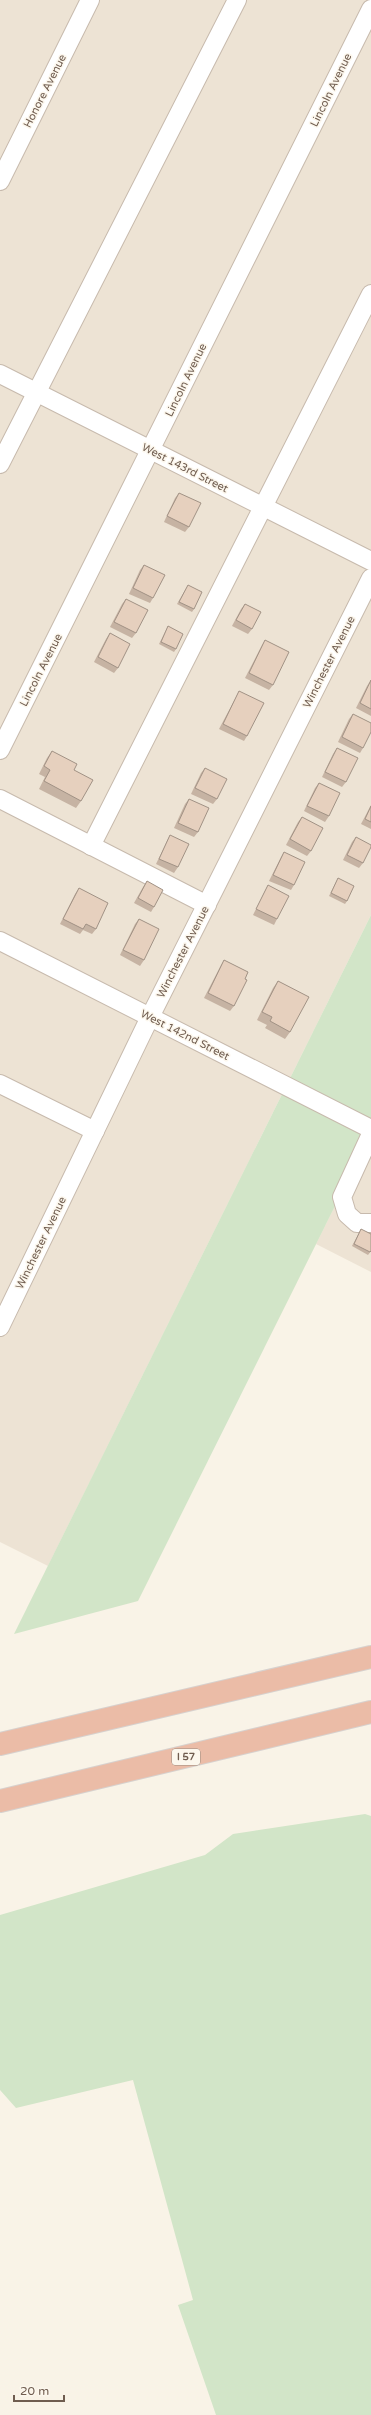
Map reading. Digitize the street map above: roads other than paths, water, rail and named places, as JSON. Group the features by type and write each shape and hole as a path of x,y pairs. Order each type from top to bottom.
{"highway":[{"path":"0,1744 371,1657"},
{"name":"I 57","path":"0,1802 371,1712"}],"street":[{"name":"Honore Avenue","path":"0,181 90,0"},
{"path":"0,464 237,0"},
{"name":"Lincoln Avenue","path":"0,750 371,10"},
{"path":"91,846 371,294"},
{"name":"West 143rd Street","path":"0,374 371,561"},
{"name":"Winchester Avenue","path":"0,1327 150,1017 371,578"},
{"path":"0,799 207,905"},
{"name":"West 142nd Street","path":"0,941 371,1128"},
{"path":"0,1084 95,1130"},
{"path":"371,1134 342,1197 347,1214 356,1223 371,1223"}]}
